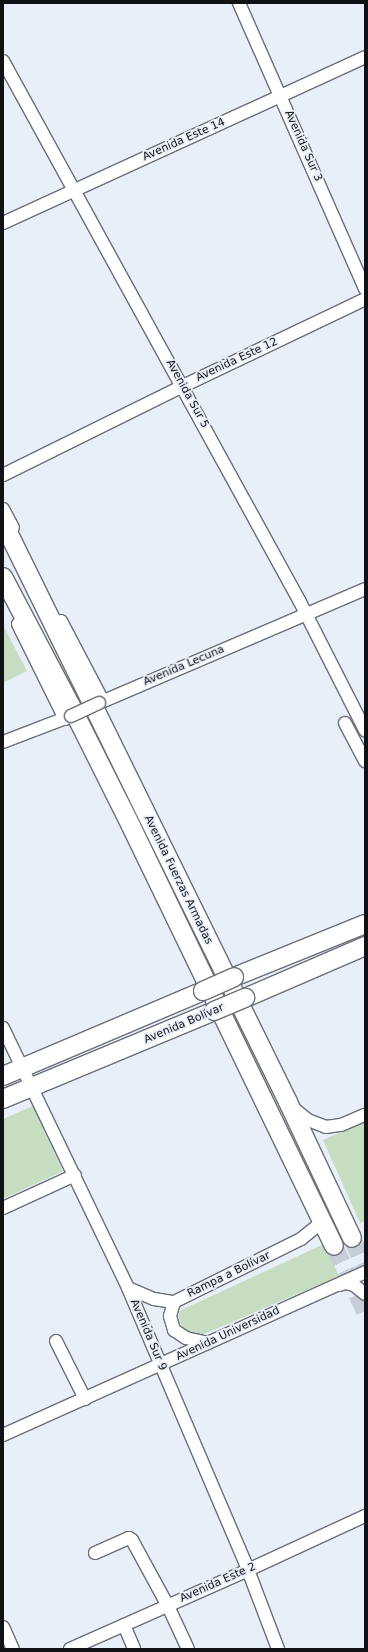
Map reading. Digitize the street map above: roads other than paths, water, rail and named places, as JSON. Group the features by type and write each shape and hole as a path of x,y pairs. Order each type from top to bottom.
{"main road":[{"name":"Avenida Fuerzas Armadas","path":"3,522 288,1102 352,1238"},
{"name":"Avenida Fuerzas Armadas","path":"3,577 70,704 131,826 334,1246"},
{"path":"3,1076 234,977 365,924"},
{"name":"Avenida Bolívar","path":"3,1099 365,946"}],"street":[{"name":"Avenida Sur 3","path":"239,3 365,289"},
{"name":"Avenida Este 14","path":"3,223 365,57"},
{"name":"Avenida Sur 5","path":"3,61 183,386 306,614 365,730"},
{"name":"Avenida Este 12","path":"3,475 183,386 365,299"},
{"path":"3,509 101,702"},
{"name":"Avenida Lecuna","path":"3,742 68,717 365,589"},
{"path":"3,594 68,717"},
{"path":"345,723 365,761"},
{"name":"Avenida Sur 9","path":"3,1028 30,1088 75,1175 128,1288 248,1570 278,1649"},
{"path":"288,1102 294,1110 308,1120 326,1127 337,1127 365,1115"},
{"path":"3,1208 75,1175"},
{"name":"Rampa a Bolívar","path":"128,1288 154,1299 174,1302 301,1240 323,1221"},
{"name":"Avenida Universidad","path":"3,1435 365,1272"},
{"path":"330,1287 345,1283 354,1285 365,1294"},
{"path":"174,1302 170,1316 174,1330 186,1338 207,1344"},
{"path":"56,1341 85,1398"},
{"name":"Avenida Este 2","path":"70,1649 365,1516"},
{"path":"95,1553 129,1538 132,1540 168,1606 188,1649"},
{"path":"124,1625 134,1649"},
{"path":"3,1627 13,1649"}],"tunnel":[{"path":"352,1238 365,1267"},
{"path":"334,1246 365,1311"}]}
